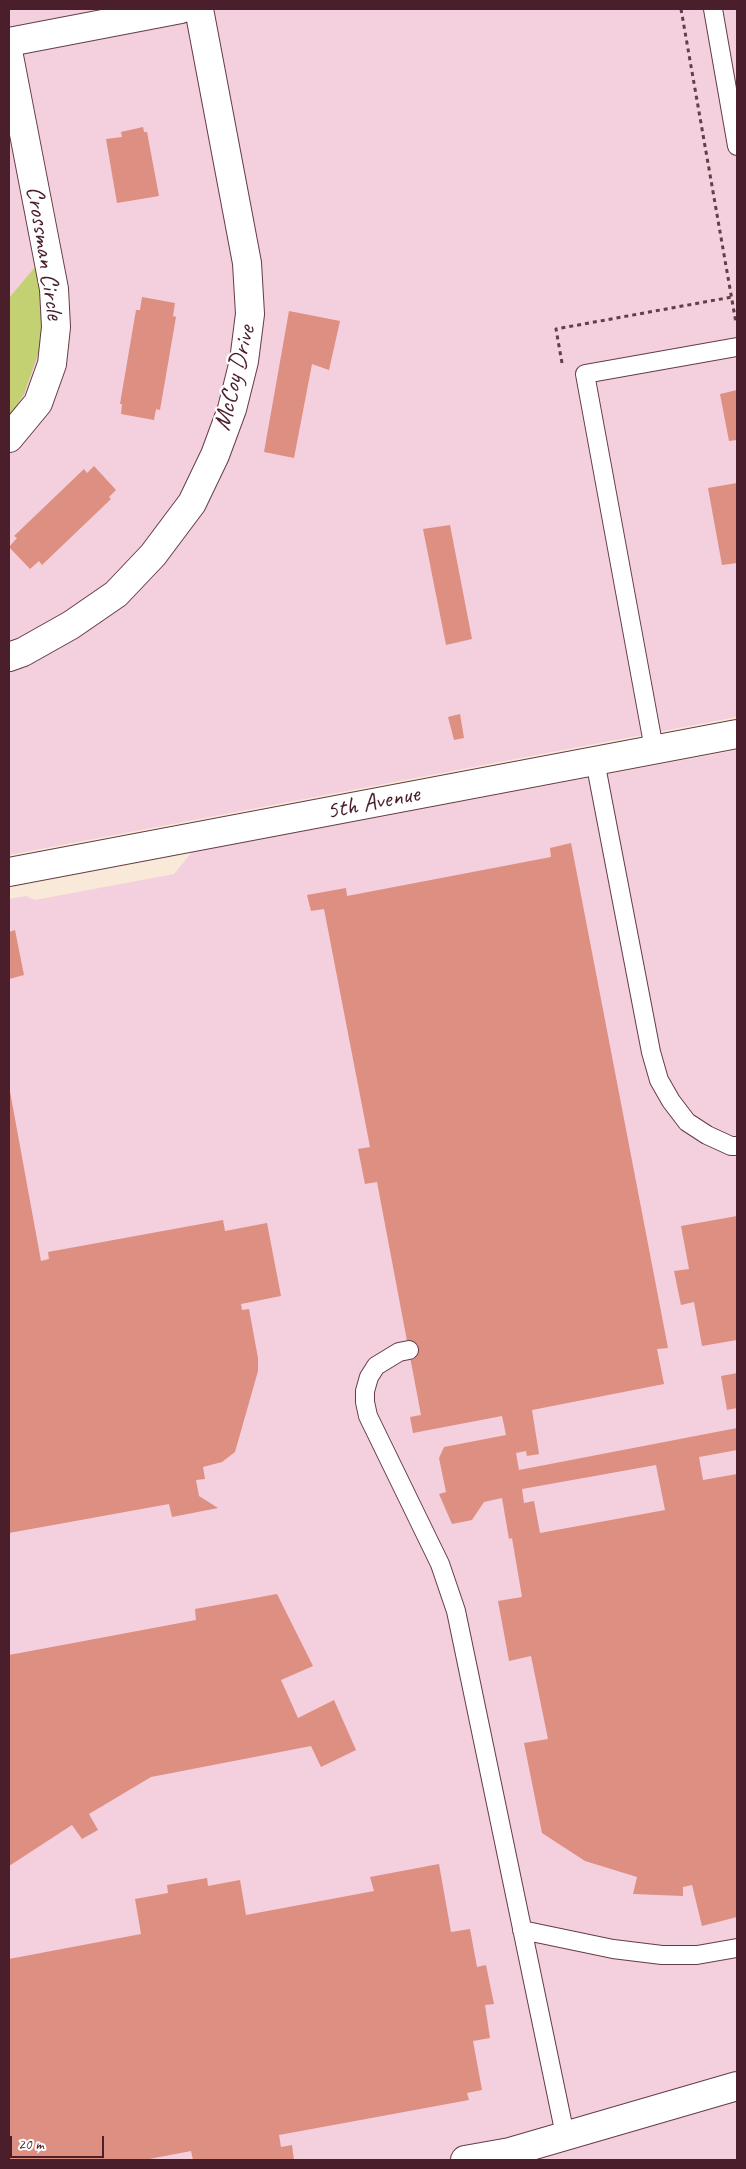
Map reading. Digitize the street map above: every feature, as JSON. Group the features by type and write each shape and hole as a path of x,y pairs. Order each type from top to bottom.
{"street":[{"path":"9,42 181,9"},
{"name":"McCoy Drive","path":"9,657 24,652 71,625 116,594 152,555 192,503 215,455 232,409 244,361 250,314 246,263 199,9"},
{"name":"Crossman Circle","path":"9,56 54,289 56,327 52,364 38,403 9,438"},
{"name":"5th Avenue","path":"9,872 737,734"},
{"path":"465,2160 510,2152 737,2086"}],"lane":[{"path":"712,9 737,146"},
{"path":"654,750 585,374 737,347"},
{"path":"594,760 651,1052 659,1080 670,1101 686,1122 707,1135 732,1146 737,1146"},
{"path":"409,1350 399,1352 376,1366 369,1376 365,1391 365,1402 368,1416 440,1564 456,1611 565,2135"},
{"path":"522,1930 612,1949 662,1954 697,1954 737,1948"}],"path":[{"path":"681,9 737,329"}],"shaded area":[{"path":"9,9 737,9 737,717 9,855"},
{"path":"737,750 737,2160 9,2160 9,899 26,896 35,900 174,874 192,852"}],"green space":[{"path":"36,266 47,313 41,346 24,394 9,417 9,298"}],"building":[{"path":"143,127 144,132 147,132 159,196 117,203 106,139 122,137 121,132"},
{"path":"142,297 175,303 173,316 176,317 160,410 156,409 154,420 121,414 122,404 120,404 136,310 140,310"},
{"path":"289,311 340,321 329,370 312,364 294,458 264,452"},
{"path":"737,390 737,440 729,441 720,394"},
{"path":"94,466 116,490 109,497 111,499 42,565 39,561 30,569 9,547 17,538 14,536 84,469 87,473"},
{"path":"737,483 737,563 722,565 708,488"},
{"path":"450,525 472,639 446,645 423,529"},
{"path":"460,714 464,738 454,740 448,717"},
{"path":"571,843 668,1348 657,1349 664,1384 532,1410 539,1454 527,1456 526,1451 516,1453 519,1470 737,1428 737,1450 699,1457 703,1480 737,1474 737,1917 702,1926 692,1885 683,1887 683,1896 633,1894 637,1877 585,1861 542,1833 524,1743 548,1739 531,1656 509,1661 498,1601 522,1597 512,1538 509,1539 502,1498 484,1502 472,1520 452,1524 439,1494 446,1492 439,1458 444,1447 506,1435 502,1416 413,1433 410,1417 421,1415 377,1182 365,1184 358,1149 370,1147 324,909 311,911 307,895 346,888 347,896 551,857 550,848","holes":["656,1465 665,1510 540,1533 534,1501 524,1503 522,1489"]},
{"path":"15,930 24,975 9,979 9,932"},
{"path":"9,1086 41,1261 49,1259 48,1252 223,1220 225,1231 267,1223 281,1296 241,1304 242,1310 249,1309 258,1358 258,1371 235,1452 222,1462 203,1467 205,1479 196,1480 199,1496 218,1508 172,1517 169,1504 9,1533"},
{"path":"737,1216 737,1340 702,1346 694,1302 681,1305 674,1271 689,1269 681,1226"},
{"path":"737,1373 737,1408 727,1410 721,1376"},
{"path":"277,1594 313,1666 281,1680 298,1718 334,1700 356,1750 321,1767 311,1746 151,1777 89,1814 98,1830 82,1839 72,1825 9,1866 9,1655 196,1620 195,1609"},
{"path":"439,1864 451,1932 470,1929 477,1967 486,1965 494,2004 485,2005 490,2038 473,2041 482,2090 467,2093 469,2100 279,2135 281,2147 292,2145 294,2160 193,2160 191,2151 144,2160 9,2160 9,1959 141,1934 135,1899 168,1893 167,1885 207,1878 208,1886 240,1880 246,1915 374,1891 370,1877"}]}
